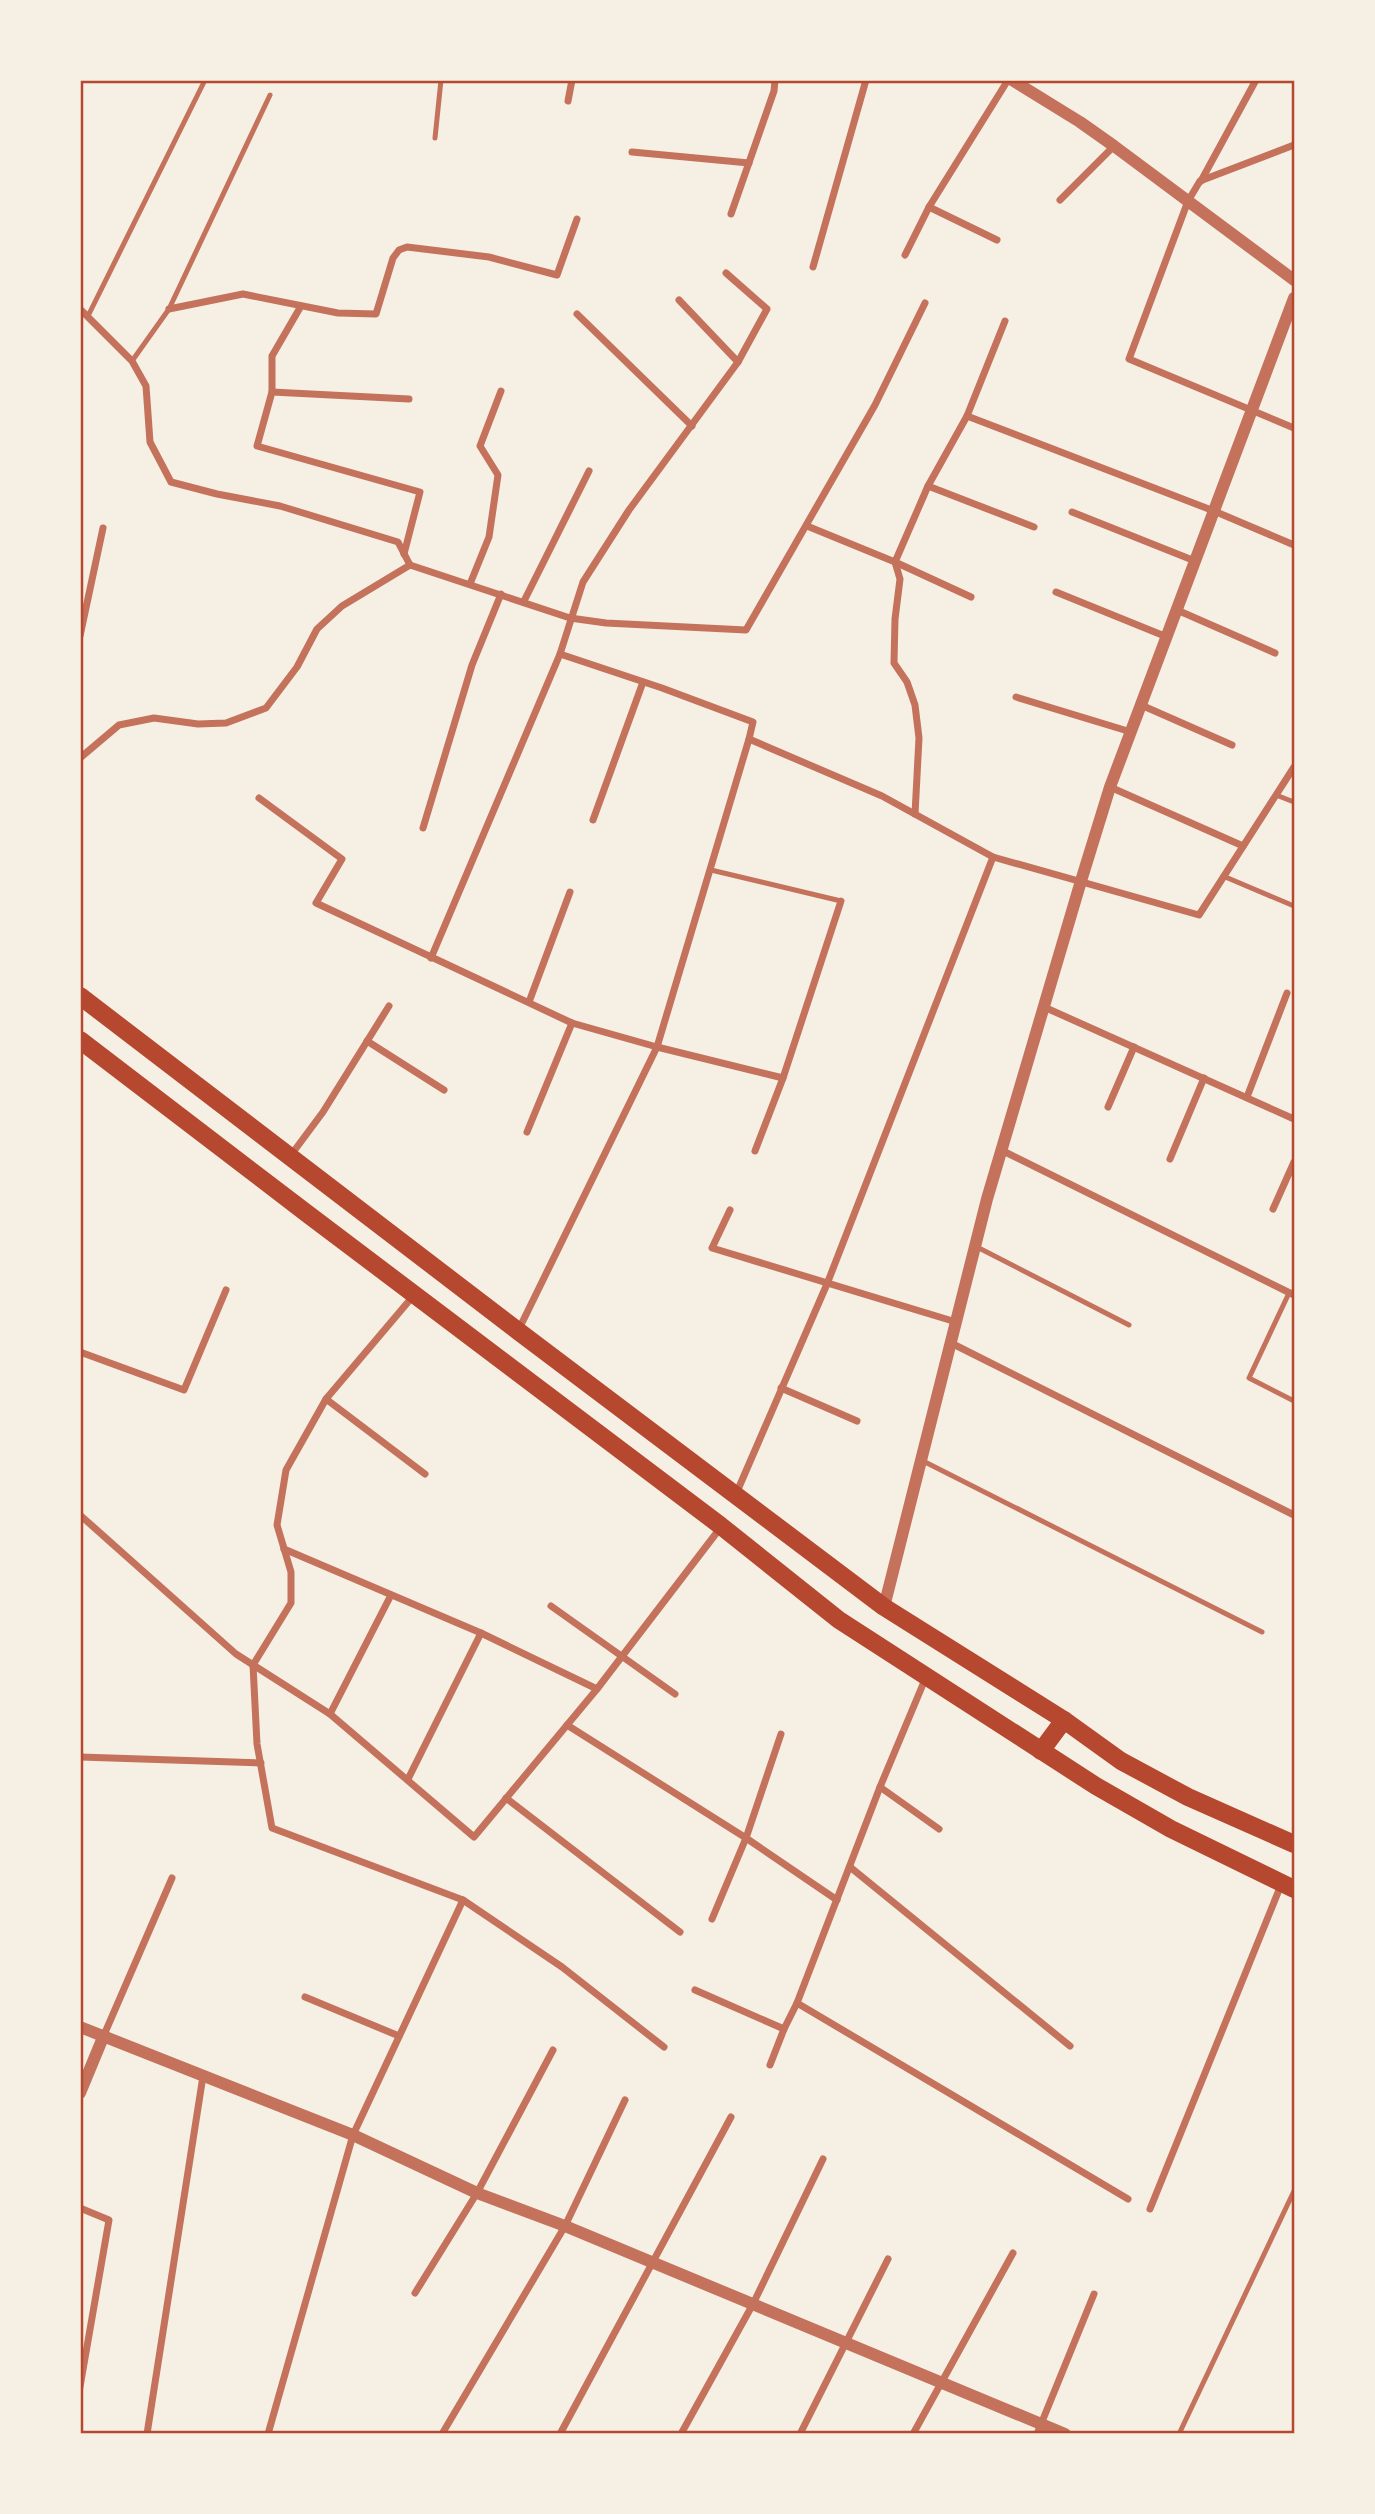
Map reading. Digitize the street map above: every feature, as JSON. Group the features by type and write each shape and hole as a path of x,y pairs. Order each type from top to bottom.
{"main road":[{"path":"80,996 884,1607 1063,1720 1121,1761 1188,1797 1294,1844"},
{"path":"80,1040 721,1526 839,1620 1096,1786 1171,1829 1288,1887"},
{"path":"1041,1751 1063,1720"}],"street":[{"path":"568,101 572,80"},
{"path":"731,214 774,90 775,80"},
{"path":"813,267 866,80"},
{"path":"905,254 929,207 1010,80 1080,122 1294,280"},
{"path":"1255,80 1188,201 1129,359 1294,428"},
{"path":"1200,181 1294,145"},
{"path":"1060,200 1114,146"},
{"path":"632,152 749,163"},
{"path":"929,207 997,240"},
{"path":"169,309 243,294 338,313 376,314 393,258 399,250 407,247 489,257 557,275 577,219"},
{"path":"431,958 560,654 583,582 629,510 738,362 767,309 726,273"},
{"path":"884,1607 1001,1150 1110,787 1294,298"},
{"path":"679,300 738,362"},
{"path":"80,309 132,361 146,386 150,442 171,482 280,506 398,542 410,565 570,618 606,623 746,630 875,405 925,303"},
{"path":"302,306 272,356 272,392 257,446 420,492 404,554"},
{"path":"577,314 692,426"},
{"path":"915,814 919,738 915,705 907,682 894,663 895,619 900,579 895,562 928,486 967,416 1004,321"},
{"path":"470,584 489,537 498,475 480,446 501,391"},
{"path":"272,392 409,399"},
{"path":"967,416 1214,511 1294,545"},
{"path":"524,601 589,471"},
{"path":"928,486 1034,527"},
{"path":"1072,512 1195,561"},
{"path":"807,526 971,597"},
{"path":"80,636 103,528"},
{"path":"80,758 119,726 154,718 198,724 226,723 266,708 297,667 317,629 342,606 410,565"},
{"path":"1056,592 1167,637"},
{"path":"423,828 472,665 501,594"},
{"path":"1177,610 1275,653"},
{"path":"518,1331 657,1047 753,722 560,654"},
{"path":"593,820 643,682"},
{"path":"1016,696 1131,732"},
{"path":"1141,705 1232,745"},
{"path":"749,739 882,796 993,857 1199,915 1294,767"},
{"path":"1110,787 1243,846"},
{"path":"259,797 342,859 316,903 572,1023 783,1078"},
{"path":"736,1494 827,1284 993,857"},
{"path":"529,1002 570,892"},
{"path":"755,1151 783,1078 841,901"},
{"path":"1247,1097 1287,993"},
{"path":"290,1156 323,1112 389,1006"},
{"path":"1044,1007 1294,1119"},
{"path":"527,1132 572,1023"},
{"path":"367,1041 444,1090"},
{"path":"1108,1107 1134,1047"},
{"path":"1170,1159 1204,1078"},
{"path":"1001,1150 1292,1294"},
{"path":"1273,1209 1294,1162"},
{"path":"730,1210 712,1248 956,1322"},
{"path":"80,1352 184,1390 226,1290"},
{"path":"414,1295 326,1399 286,1470 277,1525 291,1572 291,1603 253,1665 261,1763 272,1828 463,1900 562,1967 664,2047"},
{"path":"951,1343 1294,1515"},
{"path":"781,1388 857,1421"},
{"path":"326,1399 425,1474"},
{"path":"80,1515 236,1654 330,1714 474,1836 597,1689 721,1526"},
{"path":"284,1549 481,1633 597,1689"},
{"path":"330,1714 391,1595"},
{"path":"551,1606 675,1694"},
{"path":"408,1779 481,1633"},
{"path":"770,2065 926,1676"},
{"path":"567,1725 746,1838 837,1900"},
{"path":"712,1919 746,1838 781,1734"},
{"path":"80,1757 261,1763"},
{"path":"880,1787 939,1829"},
{"path":"506,1798 680,1932"},
{"path":"850,1867 1070,2046"},
{"path":"80,2093 172,1878"},
{"path":"1150,2209 1288,1887"},
{"path":"268,2434 353,2135 463,1900"},
{"path":"695,1990 784,2029"},
{"path":"305,1997 399,2036"},
{"path":"797,2003 1128,2199"},
{"path":"80,2027 353,2135 477,2193 565,2226 847,2343 940,2382 1040,2429 1065,2434"},
{"path":"415,2293 477,2193 553,2050"},
{"path":"147,2434 204,2075"},
{"path":"442,2434 565,2226 625,2100"},
{"path":"560,2434 731,2117"},
{"path":"681,2434 753,2304 823,2159"},
{"path":"80,2208 109,2220 80,2387"},
{"path":"913,2434 1013,2253"},
{"path":"800,2434 888,2259"},
{"path":"1040,2429 1094,2294"}],"lane":[{"path":"88,316 205,80"},
{"path":"435,138 441,80"},
{"path":"132,361 169,309 270,95"},
{"path":"1276,795 1294,802"},
{"path":"711,870 841,901"},
{"path":"1223,876 1294,906"},
{"path":"975,1246 1129,1325"},
{"path":"1292,1294 1249,1378 1294,1401"},
{"path":"921,1460 1262,1632"},
{"path":"1179,2434 1294,2191"}]}
